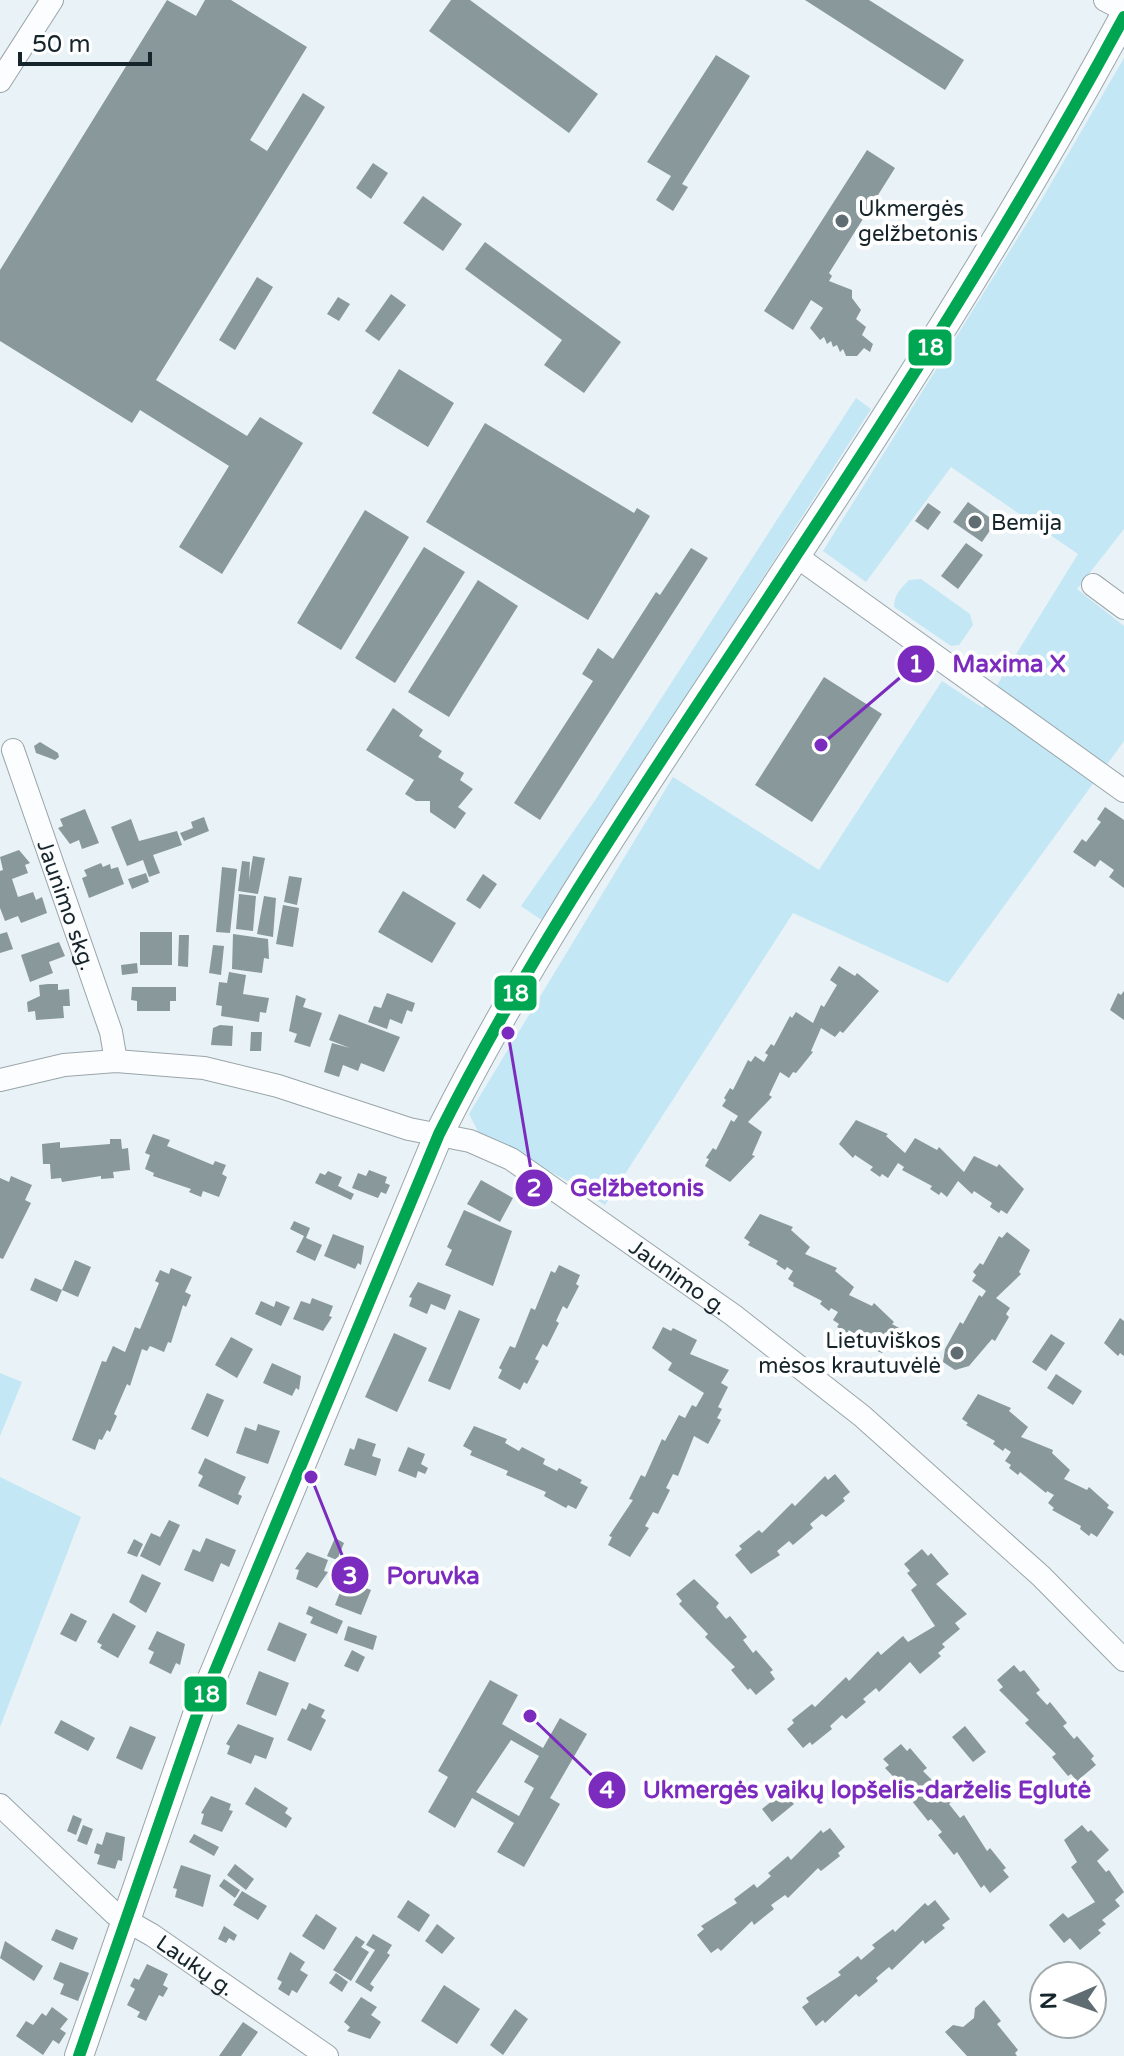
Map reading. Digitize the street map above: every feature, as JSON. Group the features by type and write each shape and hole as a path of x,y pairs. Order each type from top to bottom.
{"main road":[{"path":"79,2056 128,1922 198,1712 439,1134 508,1004 666,750 796,556 1030,184 1124,17"}],"street":[{"path":"0,81 52,0"},
{"path":"1105,0 1124,10"},
{"path":"796,556 1124,791"},
{"path":"1093,585 1124,608"},
{"name":"Jaunimo skg.","path":"13,750 111,1032 116,1061"},
{"name":"Jaunimo g.","path":"0,1080 64,1065 116,1061 204,1068 253,1078 409,1129 470,1141 549,1182 733,1315 862,1416 1051,1586 1124,1660"},
{"name":"Laukų g.","path":"0,1805 115,1914 327,2056"}],"shaded area":[{"path":"1124,58 1124,529 1077,589 1124,626 1124,741 948,983 793,913 605,1205 566,1180 480,1135 469,1114 673,777 819,870 942,681 983,708 1078,554 951,467 866,582 823,551 1039,204"},
{"path":"856,398 871,409 543,921 521,906 596,799"},
{"path":"921,579 970,614 973,625 959,645 951,646 894,607 897,595 906,583"},
{"path":"0,1373 22,1382 0,1436"},
{"path":"0,1477 81,1517 0,1727"}],"building":[{"path":"167,0 196,16 205,0 231,0 307,47 250,140 267,151 303,93 325,107 156,380 247,436 260,417 303,443 222,574 179,547 229,466 140,410 132,423 0,341 0,270"},
{"path":"451,0 470,0 598,94 569,133 429,31"},
{"path":"805,0 869,0 964,60 945,90"},
{"path":"716,55 750,76 682,184 688,187 673,211 656,200 671,176 647,162"},
{"name":"Ukmergės gelžbetonis","path":"867,150 895,168 829,273 832,276 829,281 852,290 852,298 861,310 856,319 866,327 862,335 873,344 870,352 864,348 857,356 846,356 843,349 840,352 831,341 827,344 824,337 820,340 810,328 823,308 811,300 793,330 764,311"},
{"path":"373,163 388,173 371,199 356,188"},
{"path":"423,196 462,224 443,251 403,223"},
{"path":"485,242 621,342 584,393 544,365 562,340 465,269"},
{"path":"257,277 273,287 235,350 219,340"},
{"path":"391,294 406,305 379,341 365,331"},
{"path":"338,297 350,304 339,321 327,314"},
{"path":"399,369 454,403 428,447 372,413"},
{"path":"485,423 634,513 637,508 650,516 588,620 426,522"},
{"name":"Bemija","path":"968,502 996,522 982,542 953,522"},
{"path":"928,503 941,512 928,530 915,521"},
{"path":"365,510 409,537 341,650 297,623"},
{"path":"966,543 983,555 958,589 941,576"},
{"path":"424,547 465,572 395,683 355,658"},
{"path":"691,548 708,558 540,820 514,803 593,681 582,674 598,648 613,659 656,592 660,595"},
{"path":"478,580 518,606 449,717 408,692"},
{"path":"824,677 882,714 812,822 755,785"},
{"path":"393,708 423,730 419,736 442,751 438,757 464,773 460,780 473,789 458,807 466,813 455,829 430,812 430,801 416,801 405,794 414,780 366,750"},
{"path":"40,742 58,753 59,757 55,760 36,753 34,746"},
{"path":"1105,807 1124,820 1124,888 1109,877 1114,870 1100,860 1095,867 1073,852 1082,839 1086,842 1101,822 1097,819"},
{"path":"85,809 99,843 82,849 79,840 70,844 58,828 63,826 60,819"},
{"path":"204,817 209,831 184,841 180,833 193,828 191,822"},
{"path":"131,819 139,841 177,831 182,845 153,855 160,873 149,877 143,860 127,866 111,827"},
{"path":"19,850 30,863 25,865 28,873 12,879 18,897 33,892 36,900 42,897 47,913 21,923 18,916 5,921 0,908 0,871 3,870 0,857"},
{"path":"253,856 265,858 258,894 238,891 242,861 250,862 249,880"},
{"path":"101,863 103,867 110,864 111,869 118,867 124,884 89,898 82,878 87,876 84,870"},
{"path":"222,867 237,869 230,933 216,932"},
{"path":"146,873 149,882 132,889 128,879"},
{"path":"483,874 497,884 480,909 466,900"},
{"path":"289,876 302,878 297,905 284,902"},
{"path":"403,891 456,923 432,963 378,932"},
{"path":"239,894 256,896 253,931 236,929"},
{"path":"264,896 276,898 273,937 257,934"},
{"path":"283,905 299,908 293,947 276,944"},
{"path":"7,932 13,949 0,953 0,934"},
{"path":"140,932 172,932 172,965 140,965"},
{"path":"233,934 268,939 269,959 264,958 262,973 232,969"},
{"path":"179,935 189,935 188,967 178,966"},
{"path":"59,942 65,956 49,962 53,973 30,982 21,955"},
{"path":"213,945 224,946 221,975 209,973"},
{"path":"137,963 138,973 122,975 121,965"},
{"path":"839,966 855,976 857,973 879,991 843,1033 840,1031 835,1037 821,1028 813,1052 796,1073 793,1072 789,1078 780,1072 769,1095 772,1097 748,1122 762,1132 752,1155 755,1156 730,1182 705,1166 709,1159 706,1158 713,1148 716,1150 731,1120 734,1122 738,1116 722,1106 726,1100 724,1098 730,1088 733,1090 748,1060 751,1062 755,1056 764,1062 768,1055 765,1053 771,1044 774,1046 790,1016 792,1018 796,1012 813,1023 821,1005 824,1007 837,985 830,980"},
{"path":"229,972 246,975 243,994 269,998 266,1013 260,1012 259,1022 221,1016 222,1006 216,1005 219,982 227,983"},
{"path":"58,984 58,990 69,989 70,1006 63,1006 64,1018 36,1020 35,1011 28,1012 27,1002 40,996 39,985"},
{"path":"132,987 176,987 176,1001 170,1001 170,1011 137,1011 137,1001 131,1000"},
{"path":"1124,991 1124,1020 1110,1010 1118,993 1121,995"},
{"path":"387,993 415,1003 412,1012 407,1010 402,1024 390,1019 387,1029 368,1022 374,1006 381,1008"},
{"path":"296,995 306,999 303,1007 322,1013 310,1047 294,1042 297,1034 289,1031"},
{"path":"339,1014 400,1037 384,1072 361,1063 358,1071 343,1065 339,1077 324,1072 332,1043 350,1048 329,1040"},
{"path":"233,1026 232,1046 211,1045 213,1028"},
{"path":"251,1032 262,1032 261,1051 250,1051"},
{"path":"856,1120 888,1134 886,1136 905,1153 915,1138 937,1150 939,1147 964,1172 974,1156 997,1167 999,1164 1024,1189 1007,1214 990,1207 992,1203 974,1191 972,1194 958,1181 947,1197 941,1192 939,1195 930,1189 932,1186 902,1170 904,1167 898,1163 888,1178 882,1174 880,1177 870,1170 873,1167 855,1155 853,1158 839,1144"},
{"path":"153,1134 170,1140 167,1146 213,1165 215,1161 226,1165 222,1174 227,1177 219,1197 203,1191 201,1197 189,1192 191,1189 153,1176 154,1173 145,1169 150,1155 145,1153"},
{"path":"110,1139 121,1139 122,1149 128,1148 130,1170 113,1172 114,1178 101,1179 101,1176 62,1182 61,1178 51,1179 50,1164 43,1164 42,1144 60,1142 60,1148 110,1144"},
{"path":"369,1170 387,1177 385,1183 390,1185 386,1194 381,1192 378,1198 352,1188 358,1173 366,1176"},
{"path":"328,1171 342,1177 338,1186 354,1194 351,1200 315,1183 320,1173 325,1175"},
{"path":"11,1176 32,1185 25,1200 31,1203 3,1259 0,1258 0,1178 9,1182"},
{"path":"481,1180 513,1198 500,1222 467,1204"},
{"path":"464,1210 512,1231 493,1286 445,1265 452,1250 447,1247"},
{"path":"760,1214 793,1227 791,1230 810,1247 805,1254 837,1268 835,1271 854,1287 849,1295 872,1306 874,1303 894,1322 892,1324 899,1328 882,1353 864,1346 867,1342 849,1330 847,1333 837,1327 839,1324 833,1320 838,1312 831,1308 829,1311 820,1304 822,1301 793,1286 794,1283 788,1279 793,1271 787,1267 785,1270 776,1264 778,1261 748,1245 750,1242 744,1238"},
{"path":"294,1221 310,1228 306,1238 322,1245 315,1261 296,1252 304,1236 290,1229"},
{"path":"1007,1232 1030,1250 1019,1272 1021,1274 996,1298 1010,1308 1006,1314 1009,1317 995,1341 992,1339 969,1366 955,1370 943,1362 945,1349 979,1295 982,1297 986,1291 972,1281 976,1275 973,1272 980,1263 983,1265 999,1236 1002,1238"},
{"path":"333,1234 364,1246 361,1265 358,1263 355,1269 324,1256"},
{"path":"75,1260 91,1267 78,1297 62,1290"},
{"path":"559,1265 580,1275 576,1284 579,1286 567,1309 563,1306 556,1321 559,1323 547,1347 543,1344 535,1359 539,1361 527,1384 524,1382 520,1390 498,1378 502,1370 499,1368 510,1346 515,1348 531,1308 535,1310 551,1271 555,1273"},
{"path":"171,1268 192,1277 185,1292 191,1295 186,1307 183,1305 171,1343 168,1342 164,1352 150,1346 147,1351 142,1349 130,1386 127,1384 114,1414 117,1416 110,1432 107,1430 102,1440 99,1439 95,1450 72,1440 102,1361 106,1362 113,1346 125,1352 135,1327 140,1329 159,1283 155,1281 160,1270 169,1274"},
{"path":"35,1278 62,1290 57,1302 30,1290"},
{"path":"418,1282 451,1295 445,1310 431,1304 427,1314 409,1306 412,1298 409,1297"},
{"path":"312,1298 333,1306 329,1316 332,1317 323,1331 293,1319 301,1301 310,1304"},
{"path":"261,1301 274,1307 276,1301 290,1307 281,1326 255,1314"},
{"path":"459,1310 480,1319 450,1390 428,1381"},
{"path":"1120,1318 1124,1321 1124,1356 1120,1353 1118,1356 1104,1343"},
{"path":"663,1327 671,1331 673,1328 697,1340 690,1354 729,1370 721,1383 728,1387 718,1407 722,1409 717,1418 721,1420 708,1444 694,1436 678,1476 673,1474 666,1488 670,1490 658,1514 653,1512 645,1526 649,1528 630,1557 608,1545 612,1537 609,1536 633,1500 629,1499 641,1475 645,1477 662,1439 665,1441 679,1415 685,1418 704,1393 668,1370 672,1363 652,1348"},
{"path":"394,1333 427,1348 397,1412 365,1397"},
{"path":"1051,1334 1065,1343 1046,1371 1032,1362"},
{"path":"231,1337 253,1349 237,1378 215,1365"},
{"path":"272,1363 301,1376 299,1390 296,1388 292,1396 263,1383"},
{"path":"1056,1374 1082,1391 1073,1405 1047,1388"},
{"path":"207,1393 224,1400 208,1437 191,1429"},
{"path":"978,1394 1011,1408 1009,1411 1028,1427 1021,1437 1053,1450 1052,1453 1070,1470 1064,1479 1087,1490 1089,1487 1109,1505 1107,1508 1114,1512 1097,1537 1091,1533 1089,1536 1080,1529 1081,1526 1052,1510 1054,1508 1048,1503 1054,1495 1046,1493 1020,1472 1018,1475 1009,1468 1011,1465 1005,1461 1011,1452 1005,1448 1003,1451 993,1444 995,1441 966,1425 968,1423 962,1419"},
{"path":"258,1424 280,1431 268,1464 236,1453 245,1427 256,1431"},
{"path":"474,1426 507,1439 505,1443 519,1451 522,1447 545,1459 543,1464 557,1471 559,1468 582,1480 580,1483 588,1487 576,1509 568,1505 566,1508 544,1496 546,1492 506,1475 508,1471 470,1455 472,1451 463,1446"},
{"path":"358,1438 376,1444 372,1456 381,1459 376,1476 344,1465 350,1448 354,1450"},
{"path":"408,1447 425,1454 421,1464 428,1468 425,1474 418,1471 416,1478 398,1471"},
{"path":"205,1458 246,1477 238,1494 242,1496 238,1505 198,1486 203,1476 198,1473"},
{"path":"835,1474 850,1492 843,1498 845,1501 826,1517 822,1514 810,1524 813,1528 793,1545 789,1541 777,1551 780,1555 751,1574 735,1555 742,1549 739,1546 759,1530 762,1533 825,1476 828,1480"},
{"path":"169,1520 180,1525 160,1566 140,1556 151,1533 160,1537"},
{"path":"206,1538 236,1550 229,1567 221,1563 213,1582 184,1570 193,1549 200,1552"},
{"path":"335,1538 344,1543 337,1560 327,1556"},
{"path":"134,1539 143,1544 137,1557 127,1553"},
{"path":"922,1549 928,1556 931,1553 949,1574 936,1584 967,1614 955,1623 960,1629 942,1644 945,1647 938,1653 941,1656 920,1674 910,1662 879,1692 876,1688 863,1699 866,1702 846,1719 842,1715 830,1726 832,1729 812,1745 810,1742 803,1748 787,1729 794,1723 792,1720 812,1704 815,1707 846,1677 849,1681 878,1651 881,1655 903,1636 908,1642 935,1626 911,1590 917,1585 904,1564"},
{"path":"307,1552 328,1560 324,1571 328,1572 317,1588 296,1579 299,1570 295,1569"},
{"path":"142,1574 161,1583 146,1613 129,1602"},
{"path":"694,1579 719,1603 716,1607 726,1619 730,1616 747,1637 743,1640 753,1653 756,1650 773,1670 770,1672 775,1679 756,1695 731,1670 735,1667 705,1637 708,1634 679,1604 682,1601 676,1594"},
{"path":"345,1580 371,1590 361,1615 335,1605"},
{"path":"309,1606 343,1621 337,1634 310,1623 313,1617 306,1614"},
{"path":"71,1613 87,1621 76,1642 60,1634"},
{"path":"113,1613 136,1626 118,1658 100,1648 102,1645 97,1642"},
{"path":"279,1622 307,1634 295,1662 267,1650"},
{"path":"348,1626 377,1636 373,1650 344,1640"},
{"path":"157,1631 185,1644 180,1665 176,1663 171,1674 149,1663 154,1652 148,1649"},
{"path":"352,1650 365,1657 358,1672 344,1666"},
{"path":"1014,1665 1020,1672 1024,1670 1040,1690 1036,1693 1047,1705 1050,1702 1067,1723 1063,1726 1074,1739 1077,1736 1094,1756 1091,1759 1096,1765 1077,1781 1071,1774 1068,1776 1052,1757 1056,1754 1025,1723 1029,1720 999,1690 1003,1687 997,1680"},
{"path":"259,1671 289,1683 276,1716 246,1704"},
{"path":"490,1680 518,1695 502,1724 543,1748 560,1718 587,1734 550,1798 560,1804 524,1867 497,1852 514,1823 472,1798 455,1828 428,1812 448,1777 438,1771","holes":["511,1740 539,1756 524,1782 534,1788 519,1816 476,1792"]},
{"path":"309,1703 325,1710 321,1717 326,1720 311,1751 287,1740 302,1708 306,1710"},
{"path":"61,1720 95,1738 88,1751 54,1733"},
{"path":"238,1724 274,1738 266,1759 255,1755 251,1764 227,1754 230,1746 226,1744"},
{"path":"130,1726 156,1737 142,1770 116,1758"},
{"path":"965,1726 986,1752 973,1762 952,1737"},
{"path":"901,1744 907,1751 910,1748 927,1768 923,1771 953,1801 949,1804 960,1818 964,1815 987,1851 990,1848 1006,1868 1003,1870 1009,1877 990,1893 984,1885 981,1888 957,1852 954,1855 938,1835 942,1832 931,1819 928,1821 912,1801 915,1799 885,1768 889,1765 883,1759"},
{"path":"255,1787 288,1808 285,1813 292,1818 286,1828 245,1804"},
{"path":"783,1792 794,1804 772,1822 762,1809"},
{"path":"211,1796 231,1804 229,1810 233,1811 222,1832 201,1824 204,1814 201,1813"},
{"path":"73,1815 82,1819 76,1835 67,1831"},
{"path":"83,1825 93,1829 87,1845 77,1841"},
{"path":"1082,1825 1088,1832 1091,1830 1109,1850 1097,1861 1106,1872 1109,1870 1124,1892 1115,1900 1120,1906 1102,1920 1106,1924 1098,1930 1101,1933 1080,1950 1070,1938 1064,1943 1049,1925 1063,1913 1068,1918 1095,1902 1071,1867 1077,1862 1064,1840"},
{"path":"830,1828 845,1847 838,1853 840,1856 821,1871 818,1868 788,1898 785,1895 771,1905 774,1909 754,1925 752,1921 721,1951 718,1948 711,1953 697,1935 704,1929 701,1926 737,1903 734,1899 754,1884 757,1888 771,1876 768,1873 788,1856 791,1860 821,1830 823,1833"},
{"path":"106,1832 125,1837 122,1861 118,1860 115,1869 97,1864 100,1855 94,1853 97,1843 102,1845"},
{"path":"194,1834 219,1847 214,1856 189,1842"},
{"path":"235,1864 254,1879 246,1890 227,1875"},
{"path":"181,1865 211,1875 203,1907 175,1897 177,1889 173,1888"},
{"path":"224,1879 240,1890 235,1898 219,1886"},
{"path":"242,1891 267,1906 258,1920 233,1905"},
{"path":"408,1900 430,1915 419,1932 397,1917"},
{"path":"935,1900 950,1919 942,1925 945,1928 925,1944 923,1940 892,1970 889,1967 876,1978 878,1981 859,1997 856,1994 825,2023 823,2020 816,2026 802,2007 809,2002 806,1998 841,1975 838,1972 858,1956 861,1960 875,1948 872,1945 893,1929 895,1932 925,1903 928,1906"},
{"path":"316,1914 337,1928 324,1950 302,1936"},
{"path":"437,1924 455,1938 442,1954 425,1941"},
{"path":"224,1926 237,1935 234,1941 229,1938 226,1943 218,1939"},
{"path":"56,1929 78,1938 73,1950 51,1940"},
{"path":"373,1934 392,1945 387,1953 390,1955 370,1984 374,1987 371,1992 355,1982 375,1950 366,1945"},
{"path":"356,1936 365,1942 361,1947 369,1952 351,1981 333,1970"},
{"path":"5,1941 43,1966 34,1981 0,1958"},
{"path":"290,1952 305,1962 300,1970 308,1975 297,1993 292,1990 289,1996 278,1989 282,1982 277,1979"},
{"path":"60,1962 89,1973 78,2001 60,1994 64,1984 53,1979"},
{"path":"147,1964 168,1974 163,1985 168,1988 163,1997 159,1995 146,2021 137,2017 140,2012 127,2005 135,1989 130,1986 134,1978 139,1980"},
{"path":"336,1973 348,1982 342,1992 329,1983"},
{"path":"444,1985 480,2009 457,2044 421,2021"},
{"path":"361,1997 377,2007 371,2015 381,2022 370,2039 347,2031 350,2027 344,2022"},
{"path":"984,2000 1001,2021 997,2024 1018,2050 1015,2053 1017,2056 967,2056 945,2032 953,2025 963,2027 974,2018 975,2008"},
{"path":"52,2007 68,2019 60,2029 66,2033 59,2044 53,2040 43,2055 16,2036 26,2021 33,2025 42,2013 46,2016"},
{"path":"515,2009 528,2019 503,2055 490,2045"},
{"path":"243,2022 258,2032 241,2056 219,2056"}],"transit line":[{"name":"18","path":"79,2056 198,1712 439,1134 478,1059 564,912 924,358 1047,155 1124,17"}],"place":[{"name":"Ukmergės gelžbetonis","path":"842,221"},
{"name":"Bemija","path":"975,522"},
{"name":"Maxima X","path":"821,745"},
{"name":"Gelžbetonis","path":"508,1033"},
{"name":"Lietuviškos mėsos krautuvėlė","path":"957,1353"},
{"name":"Poruvka","path":"311,1477"},
{"name":"Ukmergės vaikų lopšelis-darželis Eglutė","path":"530,1716"}]}
